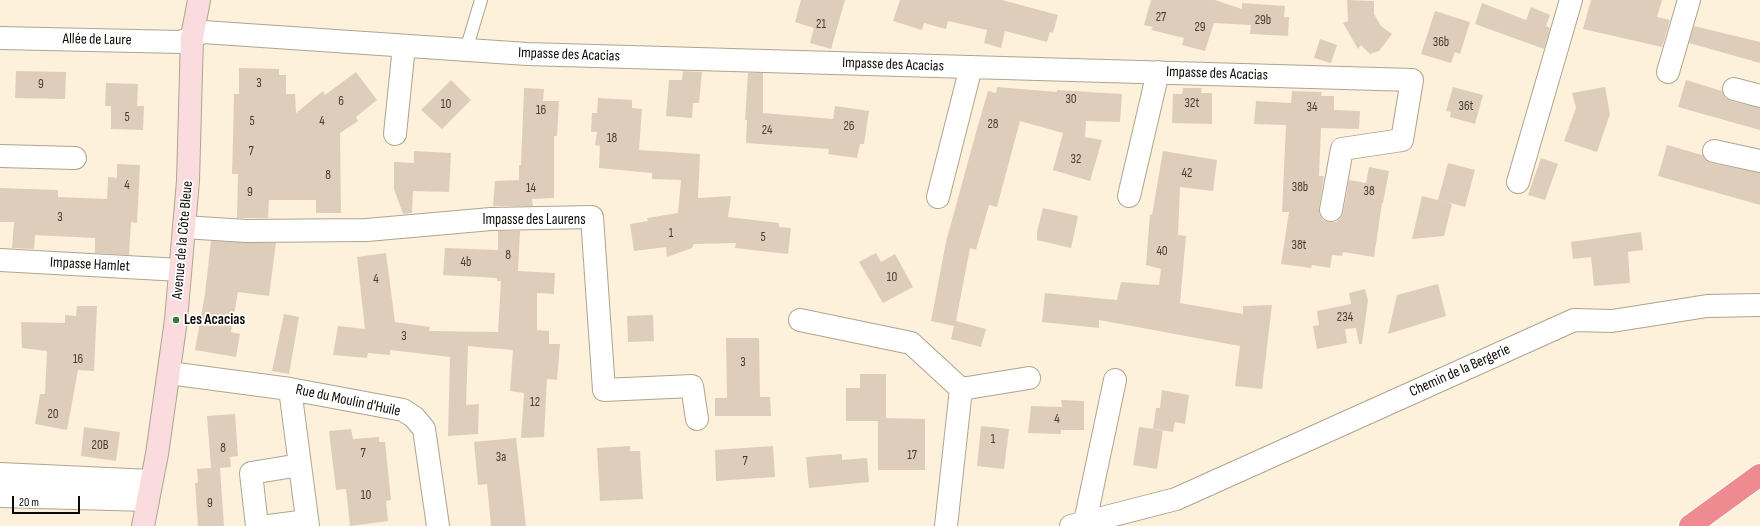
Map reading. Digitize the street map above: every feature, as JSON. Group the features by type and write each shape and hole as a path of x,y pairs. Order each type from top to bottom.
{"highway":[{"path":"1690,526 1760,474"}],"street":[{"name":"Avenue de la Côte Bleue","path":"143,526 169,373 180,270 188,181 192,37 199,0"},
{"path":"1518,182 1571,0"},
{"path":"1668,72 1689,0"},
{"name":"Impasse des Acacias","path":"192,37 203,32 535,54 1412,80 1402,140 1342,149 1331,210"},
{"name":"Allée de Laure","path":"0,38 181,42 192,37"},
{"path":"395,134 404,46"},
{"path":"938,197 971,67"},
{"path":"1129,196 1158,72"},
{"path":"1734,89 1760,96"},
{"path":"1714,151 1760,161"},
{"path":"0,156 75,158"},
{"name":"Impasse des Laurens","path":"184,227 246,231 366,230 491,218 592,217 604,390 692,386 697,419"},
{"name":"Impasse Hamlet","path":"0,260 180,270"},
{"name":"Chemin de la Bergerie","path":"1078,524 1176,499 1574,320 1612,321 1707,306 1760,306"},
{"path":"800,320 911,343 961,389"},
{"name":"Rue du Moulin d'Huile","path":"169,373 290,389 403,410 414,417 424,429 438,526"},
{"path":"961,389 1029,378"},
{"path":"1078,524 1115,380"},
{"path":"269,526 308,524 290,389"},
{"path":"946,526 961,389"},
{"path":"257,526 251,474 300,465"},
{"path":"0,474 150,491"},
{"path":"0,496 150,491"}],"lane":[{"path":"466,50 481,0"}],"building":[{"path":"801,0 845,0 831,49 810,43 814,28 795,22"},
{"path":"900,0 1002,0 1058,15 1053,33 1050,32 1047,42 1005,31 1001,48 984,43 987,30 948,21 946,29 924,23 922,30 893,21"},
{"path":"1151,0 1215,0 1242,9 1242,3 1285,6 1284,17 1289,17 1288,36 1250,34 1251,25 1214,23 1205,51 1182,45 1184,38 1151,30 1153,27 1144,25"},
{"path":"1347,0 1374,1 1374,14 1381,26 1392,34 1379,51 1370,54 1361,45 1358,49 1343,23 1348,21"},
{"path":"1591,0 1662,0 1657,17 1670,20 1662,47 1583,29"},
{"path":"1482,3 1526,20 1531,7 1550,15 1546,26 1550,28 1544,49 1475,24"},
{"path":"1435,11 1470,22 1460,54 1455,52 1451,63 1421,54"},
{"path":"1694,26 1760,42 1760,63 1689,43"},
{"path":"1320,39 1337,45 1331,63 1314,58"},
{"path":"239,68 279,69 279,75 286,75 286,94 295,94 296,113 323,91 325,95 356,72 377,100 356,117 358,121 340,133 341,213 316,213 316,200 269,200 268,218 237,218 238,174 232,174 234,94 239,94"},
{"path":"16,71 66,72 65,99 15,98"},
{"path":"683,71 702,72 699,103 693,103 692,118 666,116 669,80 682,80"},
{"path":"748,73 763,73 763,113 833,119 835,106 869,111 864,144 860,144 857,158 828,154 829,149 746,143 747,120 745,120"},
{"path":"451,80 471,100 442,129 421,110"},
{"path":"1686,80 1722,91 1725,98 1731,101 1760,108 1760,130 1678,107"},
{"path":"106,83 138,84 137,106 144,106 143,130 111,129 111,106 105,106"},
{"path":"997,87 1057,92 1057,90 1122,94 1120,122 1086,121 1085,137 1102,140 1090,181 1053,170 1063,133 1020,121 997,207 989,205 976,250 970,248 956,321 986,329 981,347 951,339 954,326 931,321 946,242 975,136 988,91 996,93"},
{"path":"1453,87 1483,95 1475,124 1450,117 1451,112 1446,111"},
{"path":"1605,87 1610,114 1597,152 1564,141 1576,108 1572,93"},
{"path":"524,88 544,89 543,101 559,101 557,136 554,136 554,198 532,199 533,206 493,206 495,181 519,180"},
{"path":"1183,88 1202,88 1201,93 1212,93 1212,124 1172,123 1173,94 1182,94"},
{"path":"1292,91 1322,92 1321,96 1334,96 1334,110 1360,111 1359,129 1321,128 1319,176 1324,176 1319,214 1323,220 1336,222 1341,218 1343,213 1349,180 1366,183 1369,167 1389,171 1382,203 1374,257 1343,252 1342,256 1332,255 1330,268 1312,265 1311,268 1281,264 1289,212 1282,212 1286,125 1254,124 1256,101 1291,103"},
{"path":"598,98 632,100 632,108 642,109 639,150 700,154 698,198 731,196 728,217 779,223 779,227 791,228 788,254 735,248 736,243 694,244 692,248 667,257 666,247 634,251 630,224 648,221 647,218 678,213 681,180 652,179 652,173 599,168 600,146 595,145 597,132 591,132 592,113 597,113"},
{"path":"1667,145 1702,155 1711,163 1760,173 1760,205 1658,176"},
{"path":"414,151 451,153 449,192 413,191 412,213 403,214 394,189 394,162 414,163"},
{"path":"1163,151 1217,160 1213,191 1180,187 1178,235 1186,236 1180,303 1243,314 1243,306 1272,305 1262,389 1235,386 1240,346 1099,320 1099,328 1042,322 1045,293 1117,300 1121,282 1159,285 1161,269 1146,265 1150,214 1152,215"},
{"path":"1541,158 1558,164 1545,200 1528,195"},
{"path":"1448,163 1475,170 1465,207 1443,201 1452,204 1444,236 1412,239 1422,196 1438,200"},
{"path":"117,164 140,165 137,223 131,222 129,255 95,253 95,238 35,235 34,249 12,248 14,222 0,222 0,188 58,190 58,197 107,199 108,177 117,178"},
{"path":"1043,208 1078,216 1071,248 1037,240 1037,232"},
{"path":"498,231 520,231 518,271 555,273 554,294 537,293 537,330 549,331 549,344 560,344 557,380 547,379 544,437 521,438 524,393 510,391 513,350 468,346 466,405 479,404 478,434 448,436 450,357 390,350 390,355 368,353 367,358 333,355 338,326 365,329 357,257 386,253 395,322 430,327 429,331 498,332 501,281 497,281 497,278 443,275 445,248 498,250"},
{"path":"1641,232 1643,250 1628,252 1630,283 1594,286 1591,257 1573,259 1571,242"},
{"path":"211,241 276,243 269,296 238,292 231,332 240,334 236,357 195,350 205,294"},
{"path":"876,253 881,262 895,254 913,287 883,303 859,262"},
{"path":"1438,284 1446,316 1388,334 1397,295"},
{"path":"1365,289 1368,300 1362,344 1359,344 1356,328 1345,329 1347,343 1317,349 1313,326 1319,325 1317,311 1351,304 1349,293"},
{"path":"77,306 97,306 94,371 78,370 67,430 35,424 40,394 45,394 47,351 22,348 21,322 65,323 65,315 76,316"},
{"path":"284,314 299,317 289,374 272,371"},
{"path":"653,315 654,341 628,342 627,316"},
{"path":"726,338 759,338 760,397 770,397 771,416 715,416 715,398 727,398"},
{"path":"860,374 886,374 886,418 925,419 925,470 878,470 878,421 846,421 846,388 860,388"},
{"path":"1162,390 1189,395 1185,424 1175,422 1173,432 1153,429 1156,408 1160,408"},
{"path":"1061,400 1084,401 1084,430 1061,430 1061,434 1028,433 1031,406 1062,407"},
{"path":"235,414 238,456 230,457 231,467 220,468 224,526 198,526 195,483 198,483 197,469 211,468 207,416"},
{"path":"981,426 1009,429 1004,469 977,466"},
{"path":"84,427 120,432 116,461 81,456"},
{"path":"1139,427 1163,430 1157,469 1133,465"},
{"path":"351,429 353,439 379,437 379,442 385,442 391,500 386,501 388,521 350,526 346,489 336,490 329,431"},
{"path":"516,438 526,526 491,526 487,484 478,485 474,442"},
{"path":"630,446 630,451 640,451 643,499 600,501 597,448"},
{"path":"773,446 775,477 716,481 715,450"},
{"path":"842,454 842,460 867,458 869,482 809,488 806,457"}],"place":[{"name":"Les Acacias","path":"176,320"}]}
